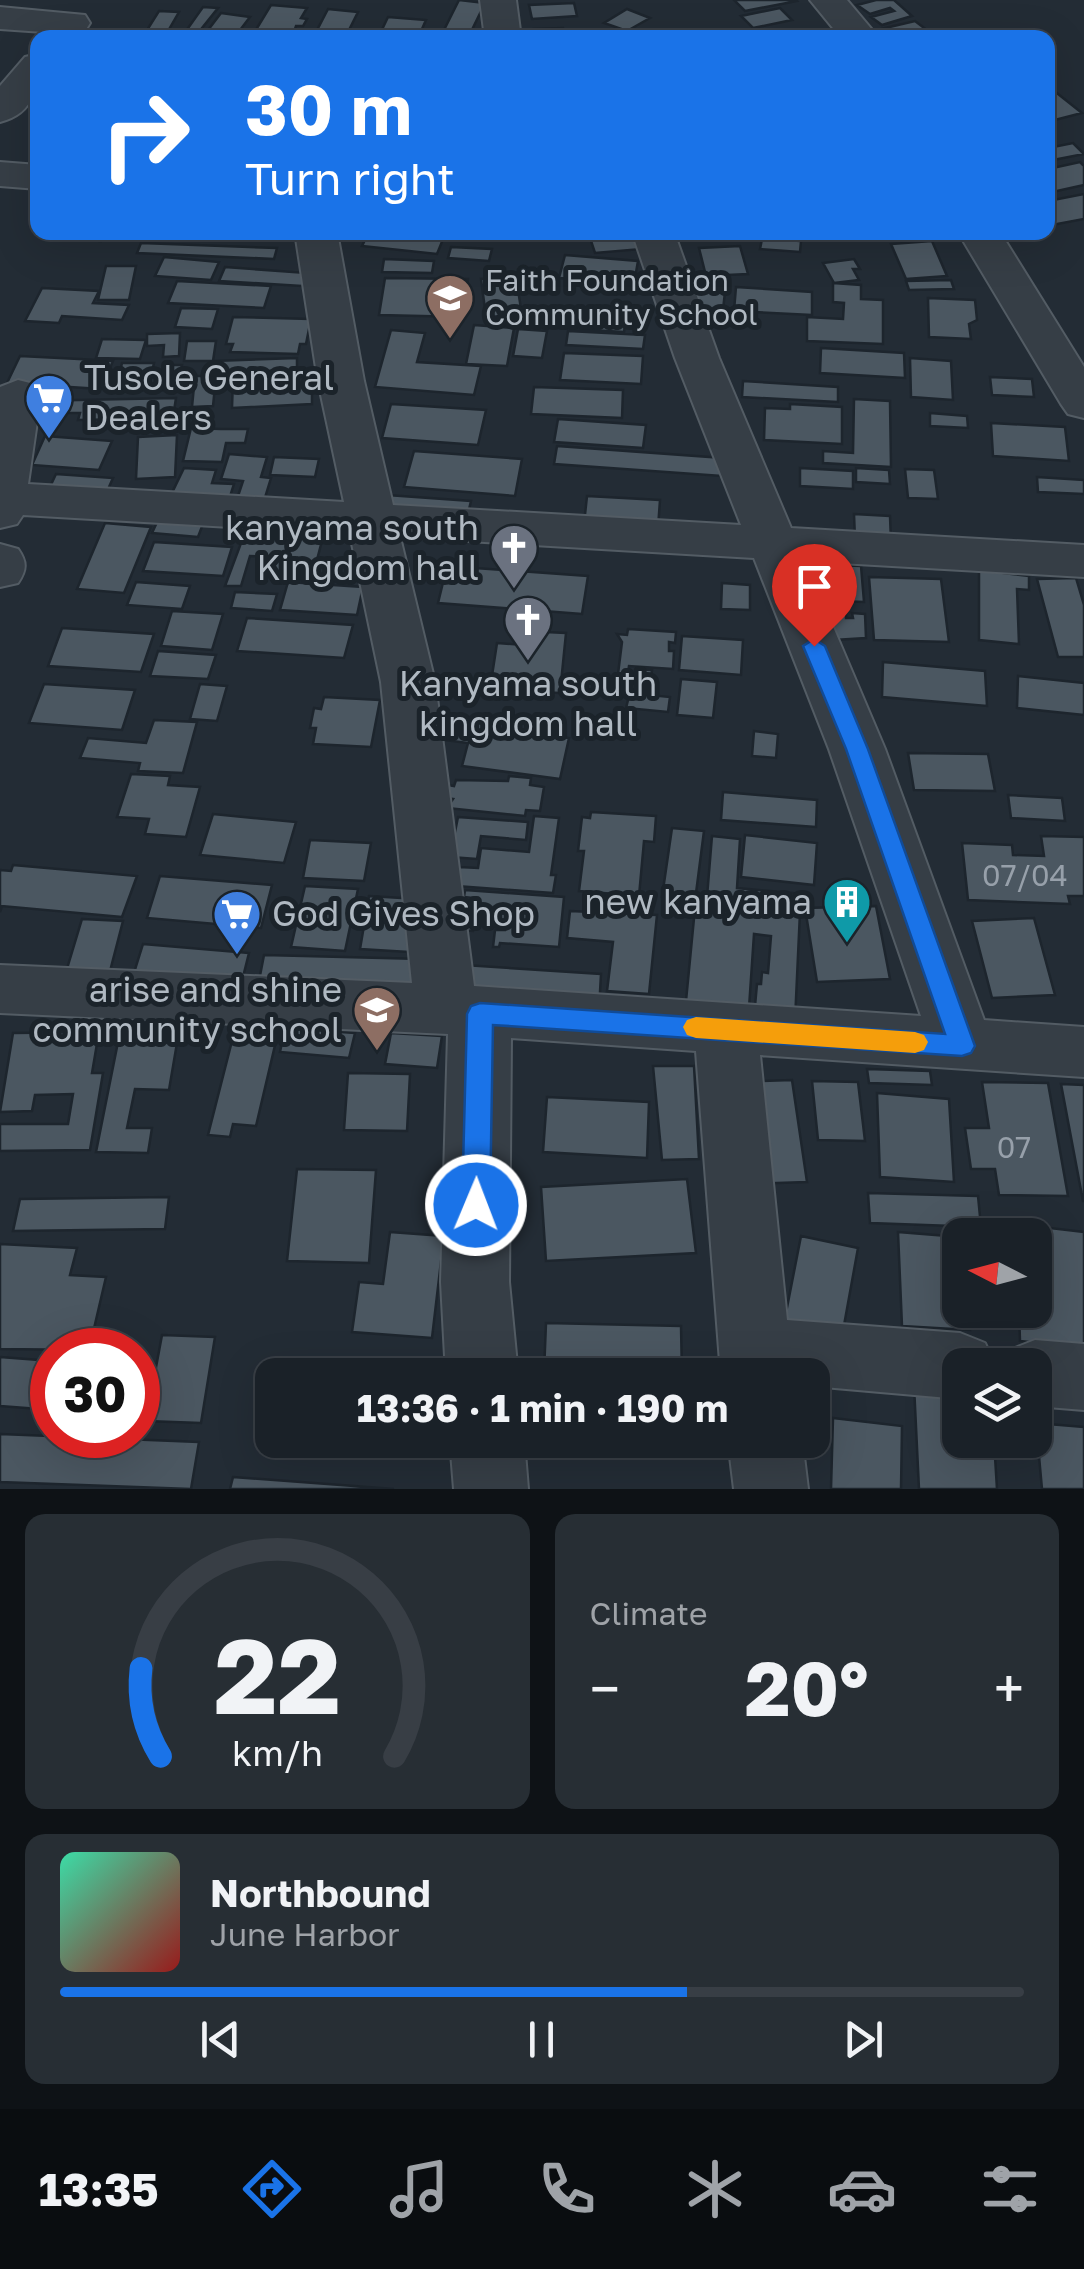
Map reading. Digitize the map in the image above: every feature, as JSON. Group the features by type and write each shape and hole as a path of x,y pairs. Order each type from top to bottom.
{"street":[{"path":"498,0 502,30"},
{"path":"828,0 854,30"},
{"path":"0,18 75,20"},
{"path":"0,110 30,74"},
{"path":"0,174 30,176"},
{"path":"318,240 371,522 408,682 463,1011 481,1358"},
{"path":"656,240 697,358 857,749 962,1046"},
{"path":"984,240 1084,404"},
{"path":"0,513 18,394"},
{"path":"0,498 1084,561"},
{"path":"0,560 0,571"},
{"path":"0,991 463,1011 1084,1052"},
{"path":"726,1029 756,1358"},
{"path":"830,1363 942,1366"},
{"path":"1052,1374 1084,1377"},
{"path":"488,1458 491,1489"},
{"path":"767,1458 771,1489"}],"building":[{"path":"459,0 485,3 472,30 444,30"},
{"path":"734,0 796,0 797,1 745,11"},
{"path":"894,0 912,16 882,25 871,17 894,11 890,8 870,14 857,5"},
{"path":"574,3 577,16 532,19 529,5"},
{"path":"271,5 307,8 301,18 307,19 295,30 256,30"},
{"path":"203,7 218,8 200,30 187,30"},
{"path":"780,8 792,20 753,28 741,16"},
{"path":"328,9 358,12 349,30 317,30"},
{"path":"627,9 650,18 629,30 604,23"},
{"path":"159,11 179,12 169,30 147,30"},
{"path":"221,13 250,17 240,30 208,30"},
{"path":"388,17 426,20 422,30 382,30"},
{"path":"915,21 927,30 882,30"},
{"path":"1055,92 1082,113 1055,120"},
{"path":"1073,143 1084,154 1055,160 1055,147"},
{"path":"1080,162 1084,166 1084,185 1055,191 1055,167"},
{"path":"1084,194 1084,219 1055,224 1055,200"},
{"path":"365,240 443,240 437,254 362,246"},
{"path":"591,240 639,240 642,249 595,253"},
{"path":"762,240 801,241 800,252 760,249"},
{"path":"932,241 947,276 906,279 891,244"},
{"path":"141,243 277,248 274,259 137,253"},
{"path":"740,246 748,274 706,276 699,248"},
{"path":"451,247 492,249 489,261 448,258"},
{"path":"565,255 638,261 634,284 559,278"},
{"path":"164,257 219,262 211,280 155,276"},
{"path":"384,259 434,261 432,273 382,272"},
{"path":"854,259 860,269 853,269 859,280 834,283 823,263"},
{"path":"106,266 136,266 129,300 98,300"},
{"path":"225,267 307,273 302,286 219,281"},
{"path":"516,277 522,315 486,317 481,279"},
{"path":"385,278 468,279 464,317 379,315"},
{"path":"951,280 954,289 909,290 906,281"},
{"path":"177,281 271,286 264,308 168,303"},
{"path":"695,281 726,283 722,319 691,316"},
{"path":"833,283 861,285 861,299 883,300 883,344 807,341 807,317 843,319 844,303 833,302"},
{"path":"736,287 812,292 812,315 734,311"},
{"path":"42,288 99,291 93,303 129,305 122,320 62,316 59,323 25,321"},
{"path":"928,298 975,300 977,320 969,324 971,339 929,337"},
{"path":"543,307 627,312 624,332 539,327"},
{"path":"181,308 218,309 212,329 175,327"},
{"path":"233,317 311,319 306,344 300,344 298,354 230,352 233,344 226,344"},
{"path":"474,325 514,328 507,366 466,364"},
{"path":"518,329 547,331 542,358 513,356"},
{"path":"391,330 425,333 417,362 481,366 474,395 375,387"},
{"path":"568,331 645,335 643,349 566,345"},
{"path":"180,333 179,356 163,357 164,345 147,346 147,334"},
{"path":"102,339 146,340 140,359 96,358"},
{"path":"187,341 216,341 213,361 184,361"},
{"path":"821,348 904,353 905,378 820,373"},
{"path":"564,353 643,356 641,384 560,380"},
{"path":"20,356 113,361 101,389 7,383"},
{"path":"297,358 297,370 212,373 213,361"},
{"path":"910,358 951,361 953,400 911,397"},
{"path":"122,363 154,363 148,389 116,389"},
{"path":"165,365 182,365 177,391 159,390"},
{"path":"312,375 312,404 232,408 233,379"},
{"path":"195,376 216,376 213,406 192,407"},
{"path":"990,377 1032,379 1034,397 992,395"},
{"path":"743,381 838,387 838,402 742,397"},
{"path":"534,387 623,390 622,418 531,414"},
{"path":"176,398 171,431 131,432 133,419 78,420 80,413 64,413 63,419 38,419 41,410 28,410 30,401"},
{"path":"854,399 890,401 891,467 823,463 823,451 853,453"},
{"path":"391,404 486,410 478,445 382,438"},
{"path":"790,404 842,407 842,444 764,440 765,408 790,409"},
{"path":"930,413 967,416 968,428 930,426"},
{"path":"558,419 646,425 643,448 554,442"},
{"path":"991,423 1065,427 1069,461 993,456"},
{"path":"191,428 248,429 245,443 226,443 222,462 183,461"},
{"path":"177,435 175,477 136,479 138,437"},
{"path":"45,436 112,441 99,470 32,465"},
{"path":"557,446 723,458 722,476 554,464"},
{"path":"414,451 522,459 515,496 404,487"},
{"path":"229,454 267,457 261,477 271,478 263,504 236,502 243,481 221,479"},
{"path":"274,457 319,459 315,477 270,475"},
{"path":"184,468 216,470 212,483 234,484 228,503 169,499"},
{"path":"800,468 853,471 853,489 800,486"},
{"path":"856,468 889,470 890,484 856,482"},
{"path":"905,469 934,470 938,499 908,498"},
{"path":"56,474 113,478 105,496 48,491"},
{"path":"1037,477 1084,480 1084,494 1038,492"},
{"path":"387,495 471,501 467,518 383,511"},
{"path":"587,496 660,500 658,528 584,524"},
{"path":"854,514 890,516 891,542 855,539"},
{"path":"158,520 203,524 198,537 152,533"},
{"path":"105,523 151,527 124,593 77,589"},
{"path":"247,527 324,533 312,579 270,577 276,557 250,556 241,586 225,586"},
{"path":"154,542 232,547 223,576 143,571"},
{"path":"809,564 861,566 864,602 811,600"},
{"name":"kanyama south Kingdom hall","path":"447,566 588,576 582,614 438,603"},
{"path":"979,570 1029,576 1029,590 1017,589 1019,644 979,640"},
{"path":"869,577 941,579 949,642 874,640"},
{"path":"1076,578 1084,605 1084,657 1058,657 1037,579"},
{"path":"136,582 190,586 182,609 127,605"},
{"path":"288,582 363,587 357,615 280,610"},
{"path":"722,583 750,585 750,610 721,609"},
{"path":"235,592 277,594 272,611 231,608"},
{"path":"817,607 826,608 826,612 846,610 846,618 853,618 852,613 865,614 866,638 818,641"},
{"path":"172,611 223,614 212,650 161,646"},
{"path":"247,618 353,625 344,658 237,651"},
{"path":"62,628 154,634 141,672 48,666"},
{"path":"628,629 676,632 675,643 669,642 669,651 674,651 673,669 629,666 628,673 618,674 622,642 617,634 627,635"},
{"name":"Kanyama south kingdom hall","path":"525,631 566,633 560,693 517,691 518,683 491,682 497,643 523,645"},
{"path":"682,636 743,640 741,675 679,670"},
{"path":"158,651 216,655 208,679 150,676"},
{"path":"883,662 985,671 987,706 882,697"},
{"path":"636,669 652,670 649,695 670,697 668,712 626,708"},
{"path":"1018,676 1084,683 1084,715 1017,708"},
{"path":"681,679 717,682 713,718 677,715"},
{"path":"44,684 135,690 122,730 29,723"},
{"path":"200,684 227,686 217,721 190,719"},
{"path":"324,697 380,700 371,747 313,744 316,728 310,728 314,708 321,709"},
{"path":"445,717 569,738 560,779 462,766 468,743 437,739"},
{"path":"154,720 197,722 183,773 138,771 140,763 80,758 88,738 146,743"},
{"path":"754,731 778,734 776,758 752,756"},
{"path":"908,753 988,754 995,791 914,790"},
{"path":"131,774 170,776 168,785 200,787 186,837 145,834 149,819 117,817"},
{"path":"509,776 531,778 530,785 544,787 540,811 526,810 525,816 447,808 453,799 446,798 448,785 454,786 456,780 508,781"},
{"path":"723,792 817,800 816,827 721,820"},
{"path":"1008,795 1062,798 1065,821 1011,818"},
{"path":"591,812 656,816 654,842 644,841 639,896 579,891 584,851 578,851 582,817 590,818"},
{"path":"213,814 296,822 284,863 200,855"},
{"path":"534,816 559,818 551,875 556,875 553,893 456,886 459,867 478,868 481,848 529,852"},
{"path":"458,817 528,822 526,840 481,836 477,859 450,857"},
{"path":"672,828 704,831 695,901 662,897"},
{"path":"745,835 817,843 814,885 741,877"},
{"path":"712,836 740,839 737,888 802,894 802,906 707,897"},
{"path":"1041,836 1084,837 1084,896 1068,896 1070,904 968,900 962,843 1012,845 1013,855 1044,856"},
{"path":"310,840 371,843 364,881 303,878"},
{"path":"13,865 137,876 122,917 2,906 0,912 0,870 11,871"},
{"path":"160,876 272,885 261,928 147,918"},
{"path":"305,886 358,889 345,951 291,947"},
{"path":"465,890 564,897 559,947 500,943 493,947 495,930 505,930 506,926 474,924 473,931 461,930 457,904 473,906 474,898 464,897"},
{"path":"369,896 418,899 409,952 360,949"},
{"name":"new kanyama","path":"876,906 890,979 817,982 805,908"},
{"path":"695,908 790,917 790,910 800,912 795,1021 754,1017 757,984 761,984 762,972 768,973 771,936 754,934 749,1008 686,1001"},
{"path":"570,911 657,915 649,994 607,991 613,942 567,938"},
{"path":"1034,918 1055,995 992,998 972,921"},
{"path":"82,919 123,921 109,975 66,972"},
{"path":"143,944 249,953 241,985 133,976"},
{"path":"264,955 422,959 418,995 257,991"},
{"path":"464,965 601,974 599,1010 460,1001"},
{"path":"285,1028 355,1033 349,1058 280,1052"},
{"path":"99,1032 92,1073 103,1073 90,1150 0,1151 0,1124 68,1124 73,1094 35,1095 32,1111 0,1112 13,1033"},
{"path":"391,1033 442,1036 437,1068 385,1064"},
{"path":"233,1037 276,1041 256,1126 233,1124 230,1137 208,1135"},
{"path":"118,1042 177,1043 169,1090 135,1089 127,1128 152,1128 148,1153 96,1152"},
{"path":"653,1066 694,1066 699,1159 662,1160"},
{"path":"867,1069 930,1071 932,1085 869,1083"},
{"path":"348,1073 410,1074 407,1131 344,1130"},
{"path":"792,1080 807,1182 744,1184 731,1082"},
{"path":"812,1081 858,1082 865,1141 818,1140"},
{"path":"982,1082 1048,1083 1068,1196 999,1195 995,1169 971,1169 965,1128 989,1128"},
{"path":"1061,1084 1084,1085 1084,1201 1083,1201"},
{"path":"877,1093 949,1099 954,1182 880,1177"},
{"path":"547,1097 649,1102 647,1158 543,1152"},
{"path":"297,1169 376,1170 369,1263 287,1261"},
{"path":"687,1179 696,1253 546,1261 541,1187"},
{"path":"868,1193 978,1196 980,1218 942,1218 942,1226 870,1223"},
{"path":"169,1197 165,1229 13,1231 20,1199"},
{"path":"1052,1228 1084,1232 1084,1348 1020,1341 1020,1328 1052,1328"},
{"path":"390,1232 444,1236 432,1338 352,1332 359,1282 383,1284"},
{"path":"898,1232 942,1236 942,1328 970,1330 902,1326"},
{"path":"801,1236 858,1248 841,1342 783,1328"},
{"path":"0,1244 77,1248 70,1275 106,1277 94,1328 30,1328 30,1349 0,1349"},
{"path":"546,1323 681,1326 682,1358 545,1358"},
{"path":"162,1335 215,1337 201,1423 160,1422"},
{"path":"0,1357 30,1359 30,1408 0,1406"},
{"path":"914,1385 942,1387 942,1458 995,1458 997,1489 919,1489"},
{"path":"833,1418 902,1426 901,1489 831,1489"},
{"path":"1052,1424 1084,1427 1084,1489 1042,1489 1039,1458 1052,1458"},
{"path":"0,1434 30,1435 30,1458 160,1458 160,1440 199,1442 191,1489 0,1482"},
{"path":"233,1477 394,1489 230,1489"}],"slow traffic":[{"path":"696,1027 915,1042"}],"place":[{"name":"Faith Foundation Community School","path":"450,340"},
{"name":"Tusole General Dealers","path":"49,440"},
{"name":"kanyama south Kingdom hall","path":"514,590"},
{"name":"Kanyama south kingdom hall","path":"528,662"},
{"name":"new kanyama","path":"847,944"},
{"name":"God Gives Shop","path":"237,956"},
{"name":"arise and shine community school","path":"377,1052"}],"route":[{"path":"476,1205 480,1014 962,1046 857,749 814,646"}]}
